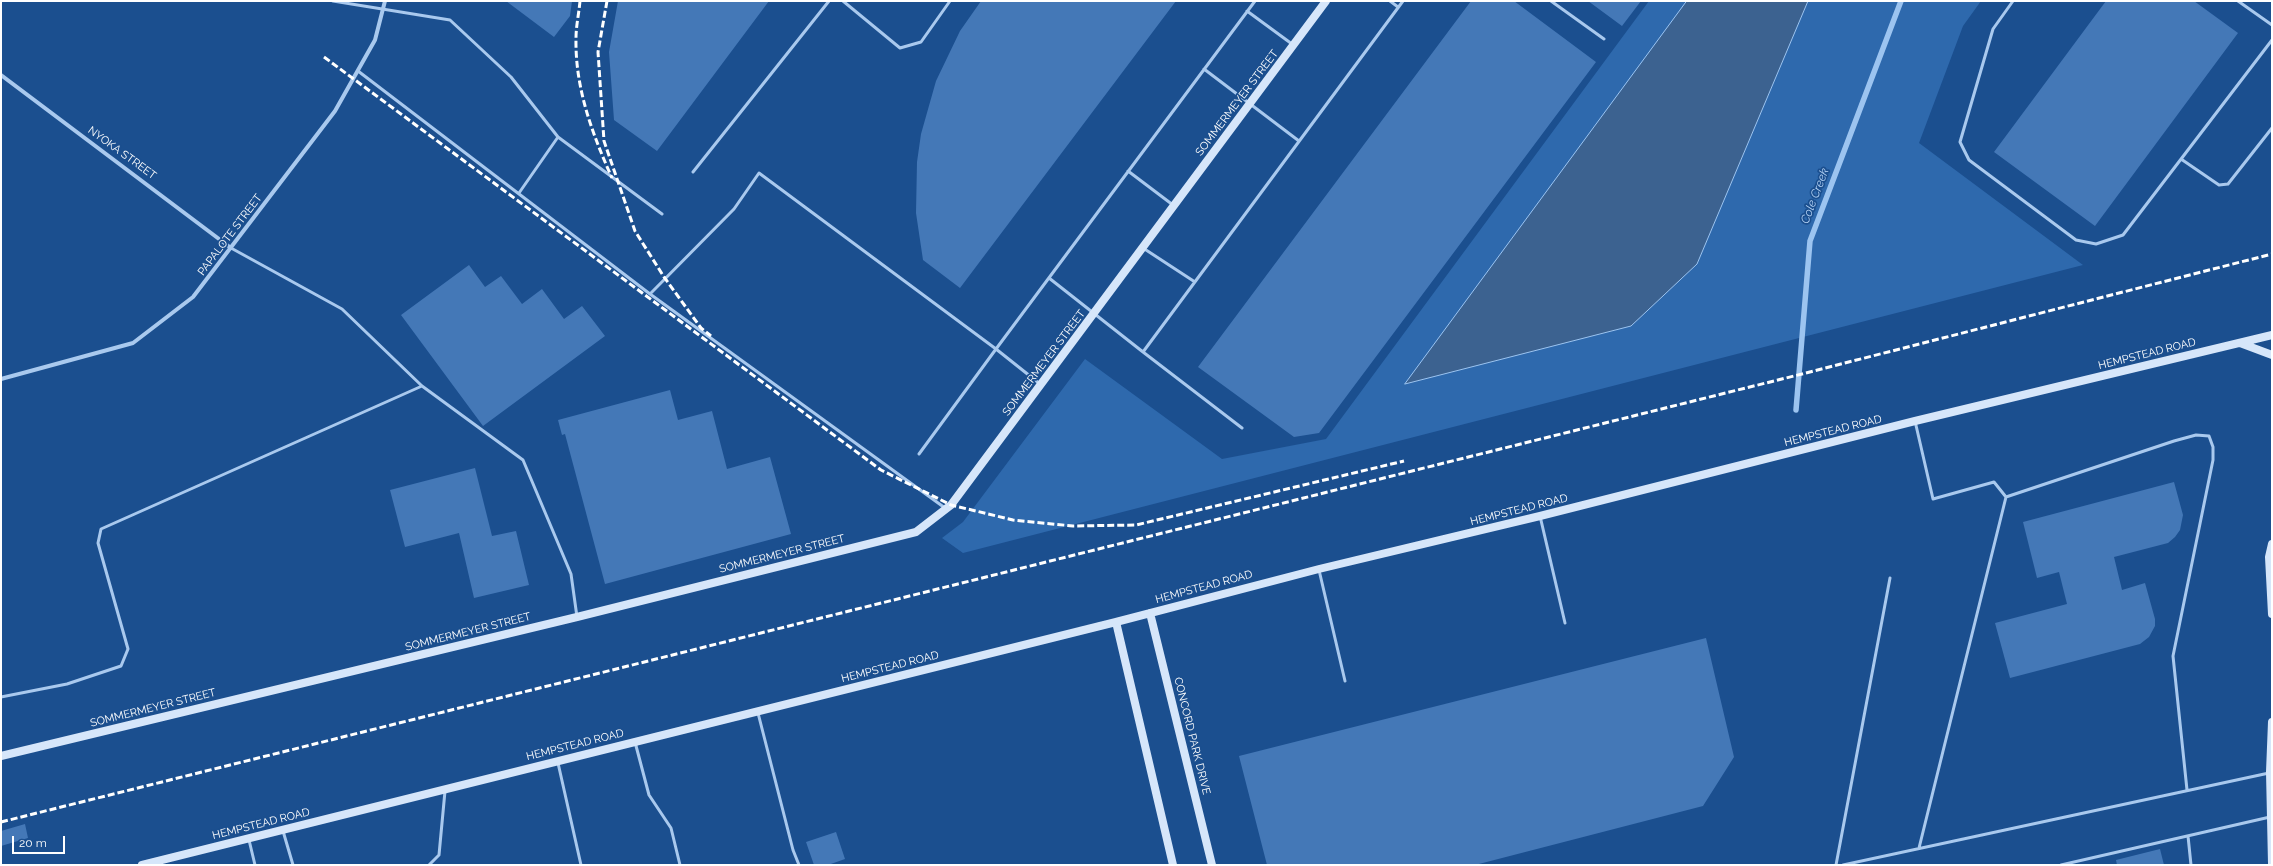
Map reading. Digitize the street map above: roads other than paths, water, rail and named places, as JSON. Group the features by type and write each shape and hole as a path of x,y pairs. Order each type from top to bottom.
{"main road":[{"name":"SOMMERMEYER STREET","path":"1,756 578,617 916,532 951,505 1042,385 1326,1"},
{"name":"HEMPSTEAD ROAD","path":"142,865 1116,622 1319,569 1540,516 1915,422 2272,335"},
{"path":"2240,343 2272,355"},
{"path":"2272,544 2269,557 2272,614"},
{"name":"CONCORD PARK DRIVE","path":"1150,613 1212,865"},
{"path":"1116,622 1173,865"},
{"path":"2272,722 2270,772 2272,864"}],"street":[{"name":"PAPALOTE STREET","path":"1,379 133,343 193,297 335,111 376,40 385,1"},
{"name":"NYOKA STREET","path":"1,75 231,248"}],"lane":[{"path":"333,1 450,20 511,77 558,137 662,214"},
{"path":"693,172 829,1"},
{"path":"843,1 900,48 921,42 950,1"},
{"path":"919,454 1255,1"},
{"path":"1390,1 1398,7"},
{"path":"1143,352 1403,1"},
{"path":"1551,1 1604,39"},
{"path":"2014,1 1993,29 1960,142 1969,160 2076,240 2096,244 2123,235 2272,40"},
{"path":"2238,1 2272,25"},
{"path":"1247,11 1293,45"},
{"path":"1204,69 1249,105 1299,141"},
{"path":"358,71 650,294 946,509"},
{"path":"2181,159 2219,185 2228,184 2272,128"},
{"path":"519,193 558,137"},
{"path":"1128,171 1174,206"},
{"path":"650,294 734,209 760,173 1042,385"},
{"path":"231,248 342,309 422,386 523,460 572,574 578,617"},
{"path":"1143,248 1195,282"},
{"path":"1049,278 1242,428"},
{"path":"1,697 67,684 121,666 128,649 98,544 101,529 422,386"},
{"path":"1915,422 1933,499 1994,482 2006,498"},
{"path":"2006,498 2174,441 2196,435 2209,436 2214,447 2213,460 2173,656 2187,790"},
{"path":"1919,848 2006,498"},
{"path":"1540,516 1565,623"},
{"path":"1319,569 1345,681"},
{"path":"1836,865 1890,578"},
{"path":"757,711 793,850 799,865"},
{"path":"635,741 649,796 670,828 680,865"},
{"path":"558,761 581,865"},
{"path":"1843,865 2270,772"},
{"path":"429,865 438,855 445,789"},
{"path":"2061,865 2270,817"},
{"path":"283,830 292,865"},
{"path":"2188,836 2191,865"},
{"path":"249,838 255,865"}],"waterway":[{"name":"Cole Creek","path":"1796,410 1810,241 1901,1"}],"railway":[{"path":"580,1 576,29 576,57 578,75 586,110 612,178"},
{"path":"607,1 598,52 604,141 635,231 664,277 701,328 711,336"},
{"path":"324,57 881,470 951,505 1013,520 1073,526 1136,525 1404,461"},
{"path":"1,822 1794,376 2272,254"}]}
